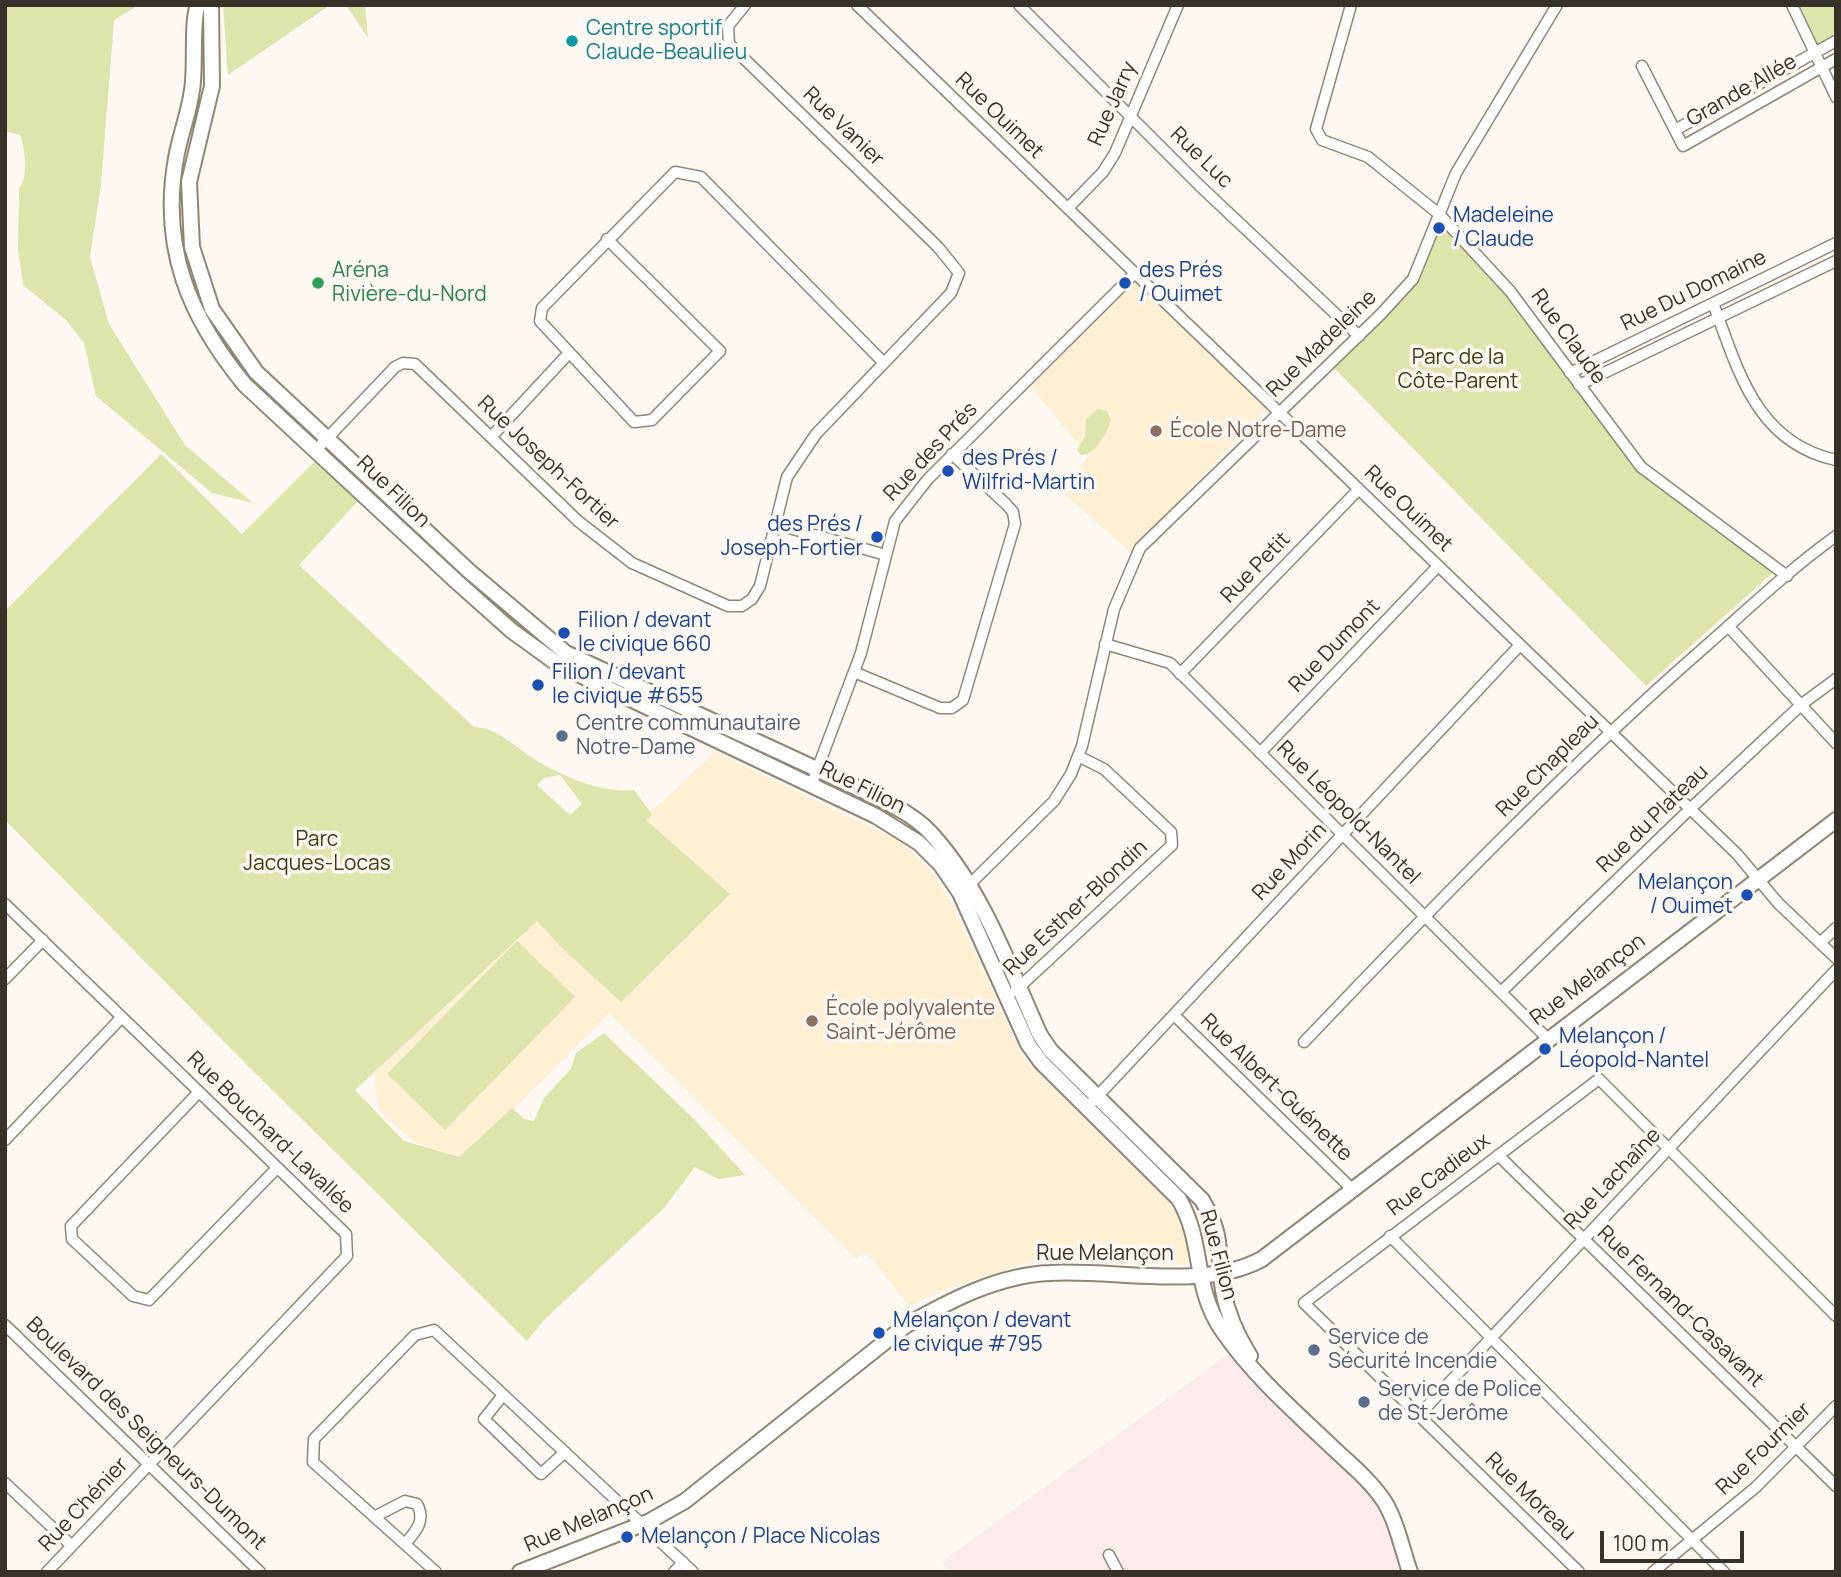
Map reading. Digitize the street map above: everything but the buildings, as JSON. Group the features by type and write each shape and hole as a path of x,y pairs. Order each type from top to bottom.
{"street":[{"name":"Rue Filion","path":"198,5 193,83 176,157 171,199 174,248 181,277 200,320 220,354 245,385 322,444"},
{"name":"Rue Filion","path":"211,5 212,86 189,182 192,247 212,309 232,341 256,372 322,444 457,582 512,631 811,786 898,828 965,888 1006,998 1028,1044 1041,1062 1092,1102 1202,1200 1215,1222 1220,1242 1223,1290 1233,1322 1266,1381"},
{"name":"Rue Vanier","path":"746,5 728,26 729,44 938,247 959,273"},
{"name":"Rue Ouimet","path":"857,5 1610,732 1836,958"},
{"name":"Rue Luc","path":"1019,5 1130,116 1359,336"},
{"name":"Rue Jarry","path":"1068,208 1103,172 1115,153 1178,5"},
{"name":"Rue Claude","path":"1351,5 1316,129 1322,140 1368,157 1439,214 1510,290 1641,467 1787,576"},
{"name":"Rue Madeleine","path":"965,888 1054,801 1071,774 1078,756 1114,608 1140,548 1359,336 1413,279 1456,173 1558,5"},
{"path":"1792,5 1836,97"},
{"name":"Grande Allée","path":"1675,130 1836,41"},
{"name":"Grande Allée","path":"1642,66 1683,146 1836,59"},
{"path":"607,239 719,351 652,419 634,422 540,321 542,307 607,239 675,172 701,177 884,363"},
{"name":"Rue Du Domaine","path":"1570,373 1836,243"},
{"name":"Rue Du Domaine","path":"1579,386 1836,261"},
{"name":"Rue des Prés","path":"811,786 855,672 895,521 909,499 952,454 1135,272"},
{"name":"Rue Joseph-Fortier","path":"322,444 395,367 403,363 415,364 607,546 632,563 719,604 742,606 752,599 760,586 787,477 795,461 824,425 951,293 959,273"},
{"path":"1713,303 1754,403 1779,433 1813,455 1836,460"},
{"path":"492,436 568,354"},
{"path":"855,672 940,708 952,708 962,700 1015,524 1013,512 1006,504 952,454"},
{"name":"Rue Petit","path":"1181,674 1359,489"},
{"path":"775,524 886,555"},
{"name":"Rue Chapleau","path":"1304,1042 1425,916 1610,732 1728,626 1836,536"},
{"name":"Rue Dumont","path":"1260,752 1438,566"},
{"path":"1728,626 1836,743"},
{"name":"Rue Léopold-Nantel","path":"1105,644 1170,663 1547,1038"},
{"name":"Rue Morin","path":"1092,1102 1520,645"},
{"name":"Rue Filion","path":"563,659 819,769 909,814 936,838 1051,1051 1092,1102 1179,1199 1192,1221 1199,1275 1209,1307 1221,1329 1266,1381 1378,1494 1394,1524 1410,1572"},
{"name":"Rue du Plateau","path":"1502,992 1689,809 1802,704 1836,679"},
{"name":"Rue Esther-Blondin","path":"1006,998 1019,989 1172,845 1171,832 1133,796 1104,769 1078,756"},
{"path":"898,828 909,814"},
{"name":"Rue Melançon","path":"520,1572 641,1524 685,1501 905,1326 945,1303 1016,1277 1050,1273 1199,1275 1245,1268 1262,1259 1547,1038 1836,820"},
{"name":"Rue Bouchard-Lavallée","path":"5,904 346,1234 347,1256 149,1464"},
{"path":"1820,943 1836,928"},
{"path":"5,979 43,940"},
{"name":"Rue Lachaîne","path":"1419,1415 1836,970"},
{"name":"Rue Albert-Guénette","path":"1174,1015 1351,1188"},
{"path":"5,1140 122,1017"},
{"name":"Rue Cadieux","path":"1304,1303 1599,1079 1668,1149"},
{"path":"199,1092 71,1226 72,1239 133,1296 149,1300 277,1168"},
{"path":"1668,1149 1836,1316"},
{"name":"Rue Fernand-Casavant","path":"1498,1155 1836,1486"},
{"path":"1390,1236 1724,1572"},
{"name":"Rue Moreau","path":"1304,1303 1579,1572"},
{"name":"Boulevard des Seigneurs-Dumont","path":"5,1325 260,1572"},
{"path":"436,1572 313,1462 314,1439 415,1335 434,1330 693,1572"},
{"path":"503,1395 484,1419 541,1474 565,1452"},
{"name":"Rue Fournier","path":"1653,1572 1756,1488 1836,1406"},
{"name":"Rue Chénier","path":"47,1572 149,1464"},
{"path":"5,1483 72,1546"},
{"path":"374,1517 405,1501 417,1504 422,1514 419,1527 405,1545"},
{"path":"1109,1555 1118,1572"},
{"path":"674,1572 683,1562"}],"shaded area":[{"name":"École Notre-Dame","path":"1138,276 1269,406 1130,552 1060,490 1088,457 1029,384"},
{"name":"École polyvalente Saint-Jérôme","path":"715,752 902,842 932,872 951,901 1019,1049 1030,1065 1168,1201 1178,1215 1187,1240 1189,1256 1185,1264 1041,1259 949,1288 909,1306 866,1252 856,1259 609,1013 460,1163 414,1142 379,1111 374,1071"},
{"path":"1229,1354 1375,1500 1404,1572 951,1572 941,1562"}],"green space":[{"path":"5,5 139,5 114,20 101,185 90,257 109,324 185,445 253,503 212,493 96,396 84,343 66,320 23,285 18,249 19,189 25,162 20,135 5,131"},
{"path":"223,5 330,5 228,75"},
{"path":"346,5 365,5 368,38"},
{"path":"1796,5 1836,5 1836,37 1817,49"},
{"name":"Parc de la Côte-Parent","path":"1439,215 1566,364 1651,475 1777,569 1646,686 1332,366 1416,281"},
{"path":"1098,409 1107,411 1111,420 1104,437 1096,447 1081,455 1077,450 1085,437 1086,419"},
{"name":"Parc Jacques-Locas","path":"161,454 242,534 314,462 358,501 299,565 474,727 490,730 542,764 581,782 608,789 634,790 652,814 647,821 730,894 621,1002 564,950 537,921 355,1090 404,1141 459,1157 512,1108 524,1119 534,1121 544,1098 571,1069 576,1053 604,1033 696,1121 745,1175 718,1179 695,1167 664,1208 544,1320 527,1341 254,1072 5,820 5,611","holes":["560,775 582,804 570,815 537,785 544,778"]},
{"path":"517,941 575,997 445,1130 387,1074"}],"place":[{"name":"Centre sportif Claude-Beaulieu","path":"572,41"},
{"name":"Madeleine / Claude","path":"1439,228"},
{"name":"Aréna Rivière-du-Nord","path":"318,283"},
{"name":"des Prés / Ouimet","path":"1125,283"},
{"name":"École Notre-Dame","path":"1156,431"},
{"name":"des Prés / Wilfrid-Martin","path":"948,471"},
{"name":"des Prés / Joseph-Fortier","path":"877,537"},
{"name":"Filion / devant le civique 660","path":"564,633"},
{"name":"Filion / devant le civique #655","path":"538,685"},
{"name":"Centre communautaire Notre-Dame","path":"562,736"},
{"name":"Melançon / Ouimet","path":"1747,895"},
{"name":"École polyvalente Saint-Jérôme","path":"812,1021"},
{"name":"Melançon / Léopold-Nantel","path":"1545,1049"},
{"name":"Melançon / devant le civique #795","path":"879,1333"},
{"name":"Service de Sécurité Incendie","path":"1314,1350"},
{"name":"Service de Police de St-Jerôme","path":"1364,1402"},
{"name":"Melançon / Place Nicolas","path":"627,1537"}]}
